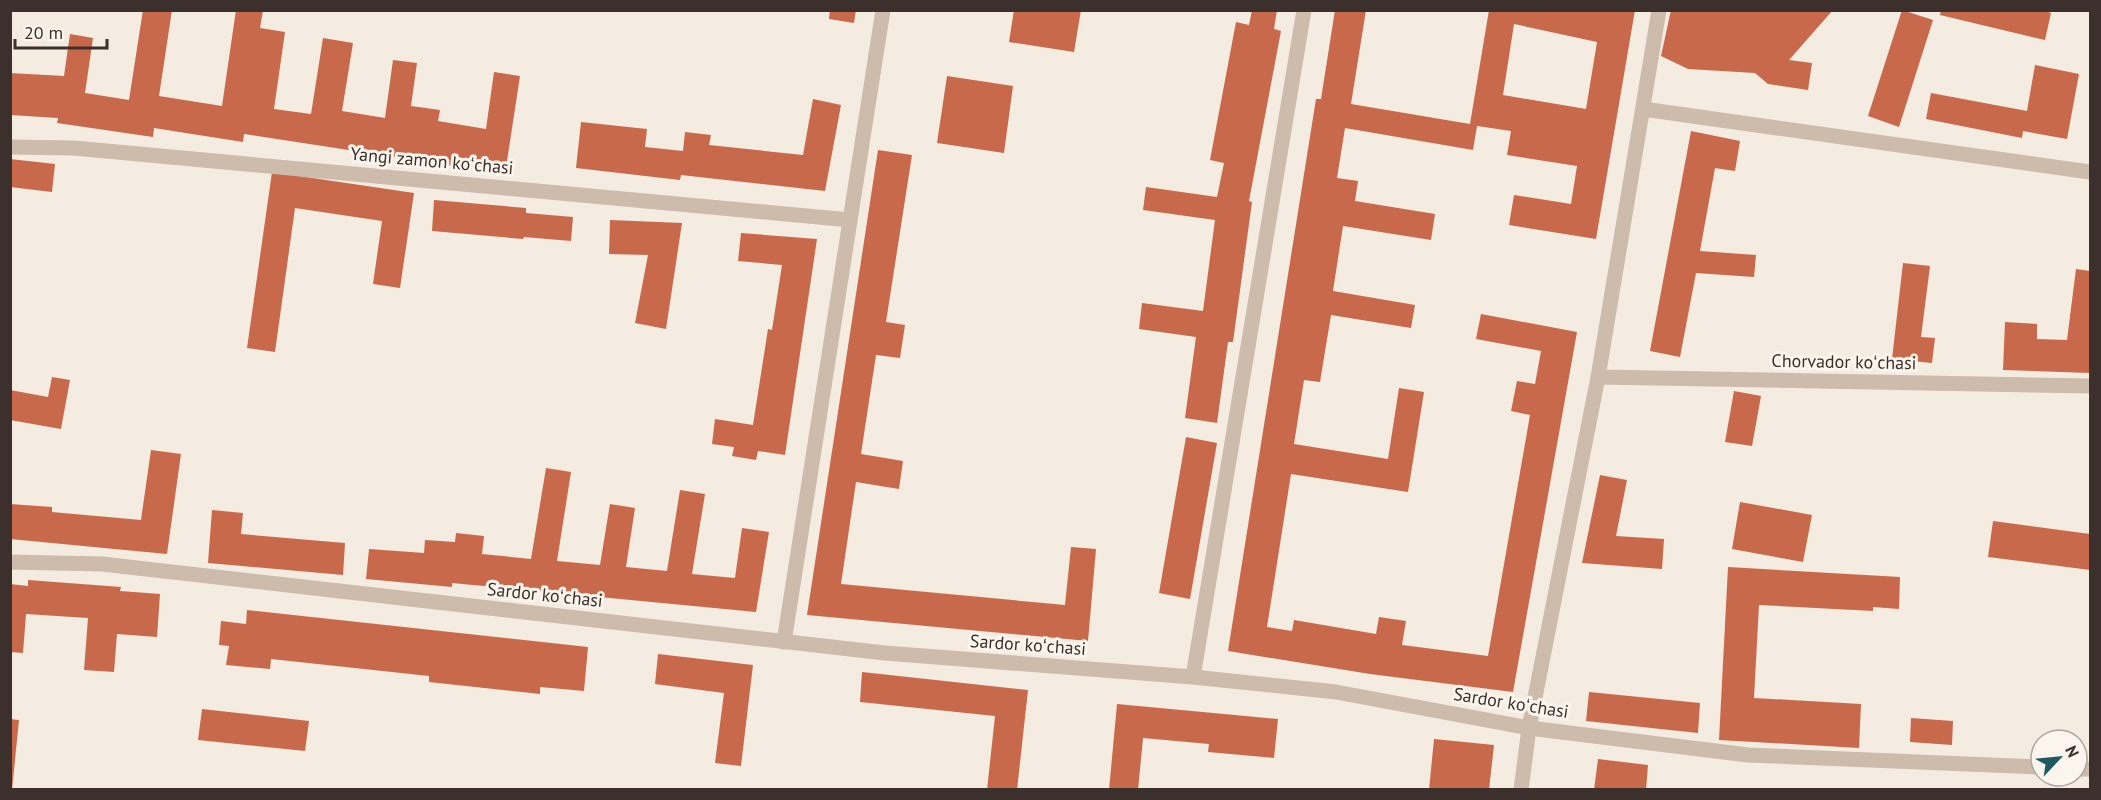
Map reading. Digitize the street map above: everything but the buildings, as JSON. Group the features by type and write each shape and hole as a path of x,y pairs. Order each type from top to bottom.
{"street":[{"path":"784,642 883,10"},
{"path":"1193,677 1304,10"},
{"path":"1521,789 1529,728 1598,377 1659,10"},
{"path":"1643,109 2091,172"},
{"name":"Yangi zamon koʻchasi","path":"10,147 74,148 850,220"},
{"name":"Chorvador koʻchasi","path":"1598,377 2091,386"},
{"name":"Sardor koʻchasi","path":"10,562 102,564 896,654 1193,677 1336,692 1529,728 1748,755 2029,767"}]}
